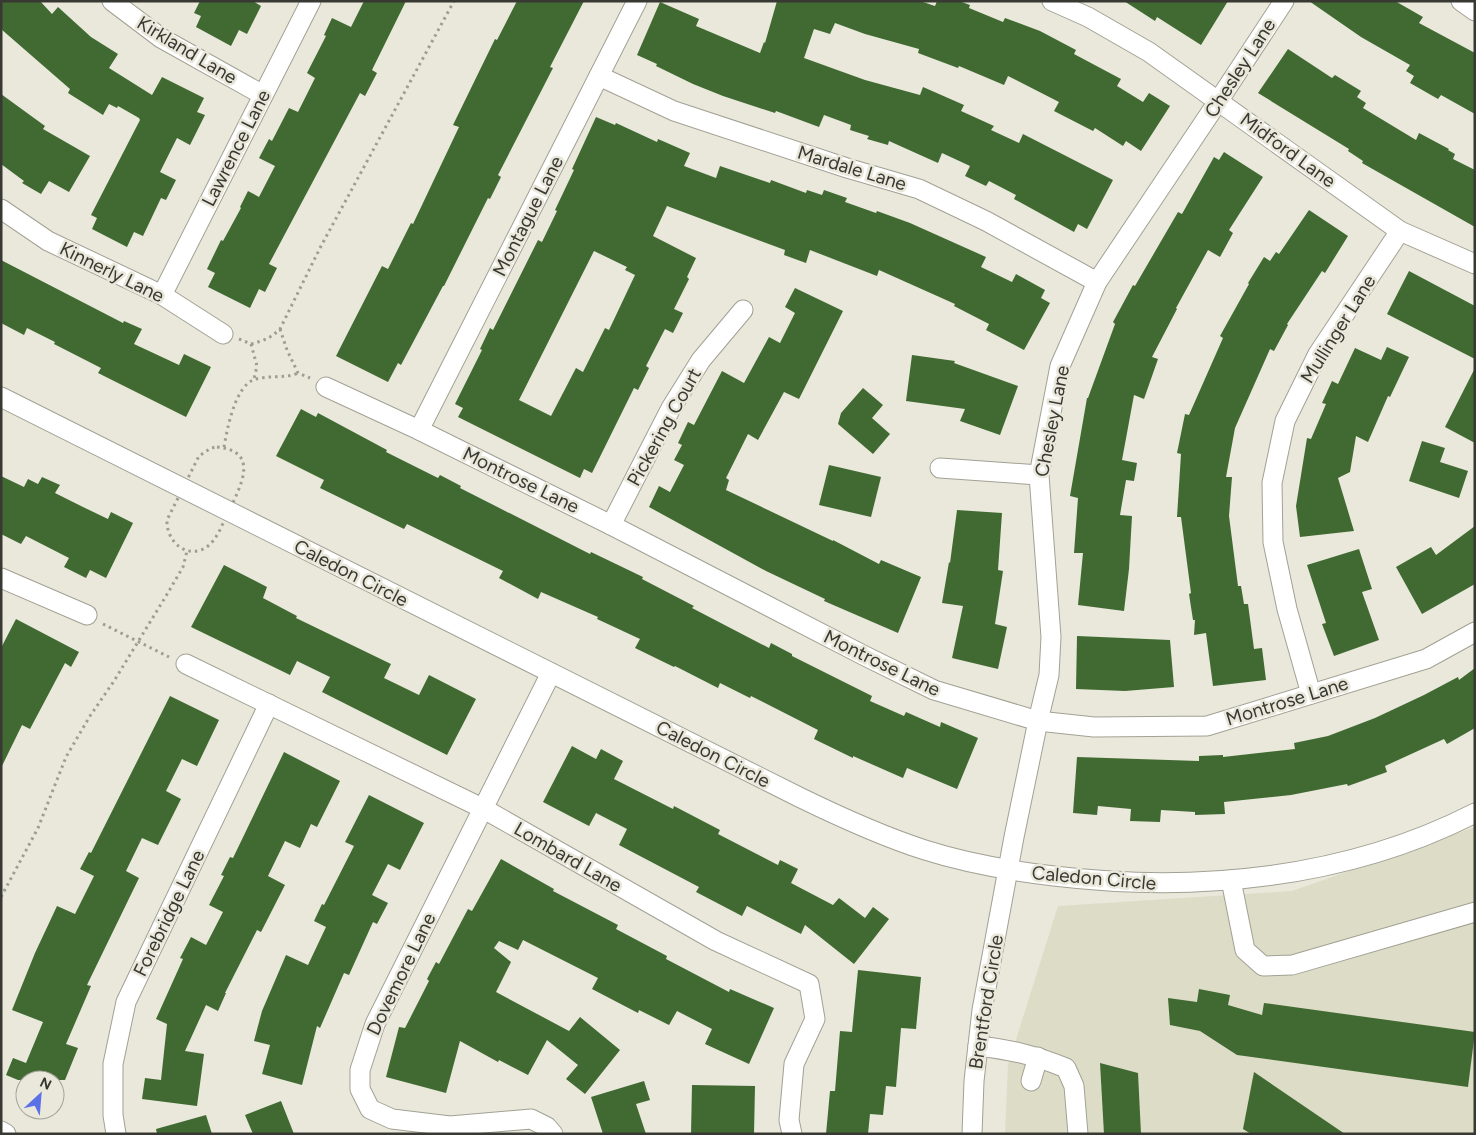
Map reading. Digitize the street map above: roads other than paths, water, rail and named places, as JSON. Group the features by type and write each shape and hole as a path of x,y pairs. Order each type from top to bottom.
{"street":[{"name":"Kirkland Lane","path":"112,1 161,38 264,95"},
{"name":"Lawrence Lane","path":"162,295 311,1"},
{"name":"Montague Lane","path":"420,430 637,1"},
{"name":"Midford Lane","path":"1052,1 1088,17 1150,52 1400,231 1475,264"},
{"name":"Chesley Lane","path":"1008,870 1049,675 1051,637 1039,475 1060,366 1097,282 1284,1"},
{"path":"1461,1 1475,11"},
{"name":"Mardale Lane","path":"599,76 674,110 837,165 919,189 986,222 1097,282"},
{"name":"Kinnerly Lane","path":"1,209 48,240 162,295 223,334"},
{"name":"Mullinger Lane","path":"1311,694 1287,609 1273,542 1272,483 1285,421 1318,354 1400,231"},
{"name":"Pickering Court","path":"611,525 670,408 701,360 743,310"},
{"name":"Montrose Lane","path":"326,387 420,430 611,525 864,656 934,690 1038,721 1094,726 1207,726 1426,659 1475,632"},
{"name":"Caledon Circle","path":"1,396 849,821 926,850 1008,870 1099,882 1177,884 1231,880 1298,871 1349,860 1397,846 1474,816"},
{"path":"940,468 1039,475"},
{"path":"3,583 87,616"},
{"name":"Lombard Lane","path":"186,664 484,809 716,941 810,984 815,1019 794,1064 789,1120 792,1134"},
{"name":"Dovemore Lane","path":"551,673 375,1024 360,1070 360,1089 370,1109 392,1119 450,1126 531,1119 547,1127 553,1134"},
{"name":"Forebridge Lane","path":"116,1134 113,1115 113,1064 126,1002 269,704"},
{"name":"Brentford Circle","path":"972,1134 974,1081 982,1010 1008,870"},
{"path":"1231,880 1245,950 1263,966 1292,965 1475,912"},
{"path":"978,1046 1014,1051 1038,1057 1066,1068 1074,1086 1078,1134"},
{"path":"1031,1081 1038,1057"},
{"path":"1,1131 6,1134"}]}
